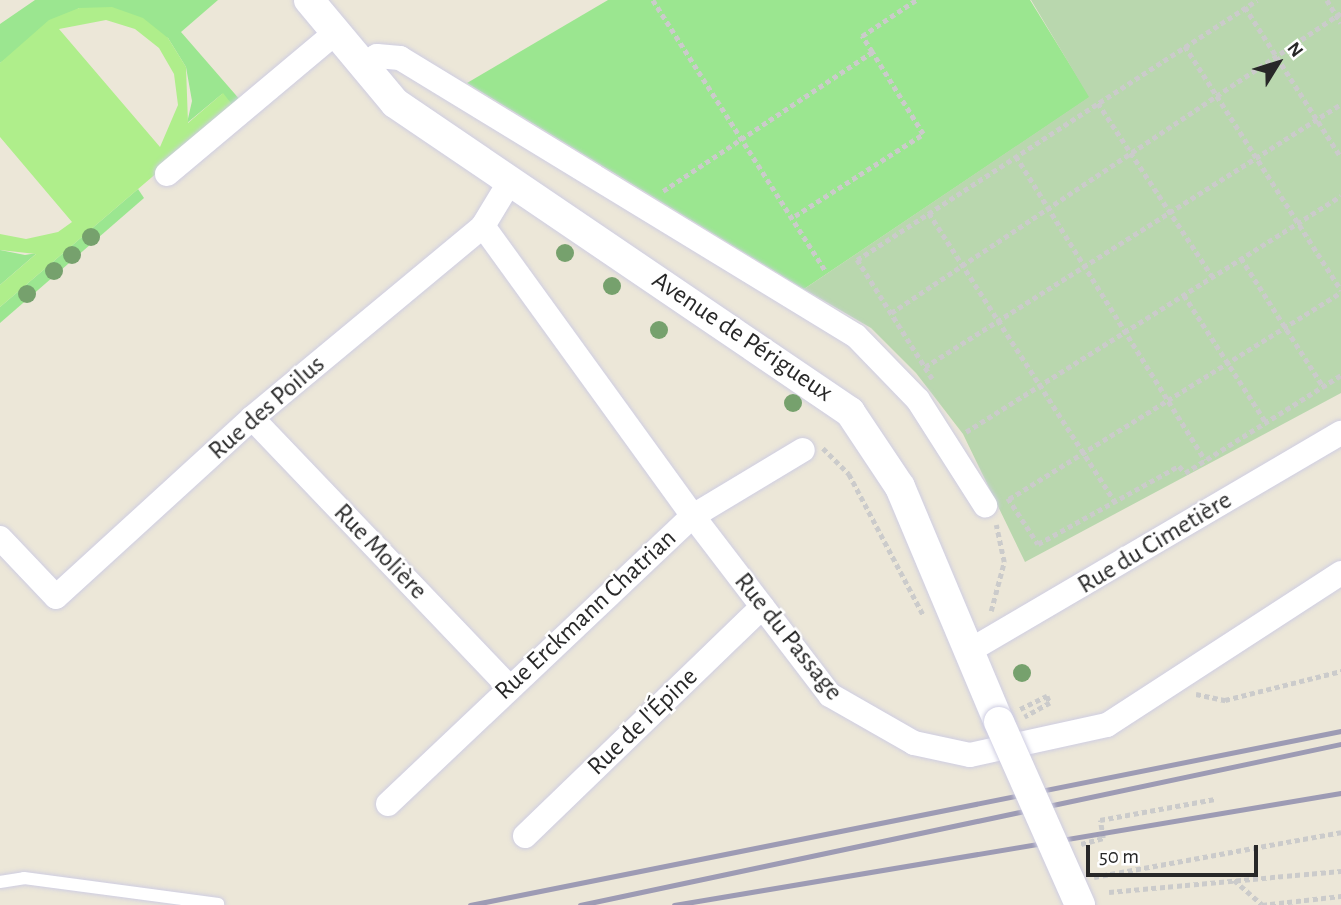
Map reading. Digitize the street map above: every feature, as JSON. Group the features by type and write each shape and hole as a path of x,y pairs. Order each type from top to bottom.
{"street":[{"name":"Avenue de Périgueux","path":"309,0 395,103 509,183 850,412 900,487 970,651 1013,716 1080,905"},
{"path":"167,174 336,33"},
{"path":"363,66 377,56 401,58 856,336 918,400 985,505"},
{"path":"483,226 509,183"},
{"name":"Rue des Poilus","path":"0,538 56,597 252,418 483,226"},
{"name":"Rue du Passage","path":"483,226 693,516 839,703 914,743 956,755 1107,725 1178,683 1341,573"},
{"name":"Rue Molière","path":"252,418 508,687"},
{"name":"Rue du Cimetière","path":"970,651 1341,433"},
{"name":"Rue Erckmann Chatrian","path":"388,804 508,687 693,516 803,450"},
{"name":"Rue de l'Épine","path":"525,836 762,607"}],"lane":[{"path":"0,882 24,878 218,904"}],"path":[{"path":"653,0 739,139 795,216 825,270"},
{"path":"795,216 923,134 862,36 916,0"},
{"path":"857,260 1257,0"},
{"path":"1326,0 1339,15 1341,23"},
{"path":"1245,7 1341,157"},
{"path":"891,313 1339,15"},
{"path":"1009,499 1341,291 1185,46"},
{"path":"642,206 873,52"},
{"path":"1098,103 1213,276"},
{"path":"925,367 1341,104"},
{"path":"1016,156 1205,460"},
{"path":"947,444 1341,195"},
{"path":"929,213 1115,502"},
{"path":"1241,258 1323,386"},
{"path":"1184,295 1266,422"},
{"path":"1038,544 1179,466 1185,473 1341,375"},
{"path":"803,450 817,445 835,453 891,555"},
{"path":"985,505 1004,548 990,611"},
{"path":"1178,683 1225,700 1341,671"},
{"path":"1047,696 1050,703 1013,716 1047,696"},
{"path":"1084,851 1081,843 1103,838 1100,820 1215,799"},
{"path":"1089,869 1092,878 1341,832"},
{"path":"1109,892 1341,871"},
{"path":"1234,880 1262,904 1341,896"}],"green space":[{"path":"35,0 218,0 181,32 241,101 234,107 222,94 187,123 192,101 186,67 168,38 79,8 0,63 0,24"},
{"path":"608,0 1030,0 1090,97 804,289 467,83"},
{"path":"1031,0 1341,0 1341,393 1025,562 963,434 916,373 871,328 804,289 1089,97"},
{"path":"112,7 143,18 168,38 186,67 188,123 223,93 234,107 0,307 0,285 36,254 0,250 0,234 26,239 58,232 72,222 0,137 0,63 49,20 79,8","holes":["106,20 135,29 159,48 174,74 178,105 160,147 59,29"]},
{"path":"138,189 144,198 0,323 0,307"},
{"path":"0,250 25,255 37,253 0,285"}],"railway":[{"path":"470,905 1341,731"},
{"path":"580,905 1341,744"},
{"path":"674,905 1341,793"}]}
